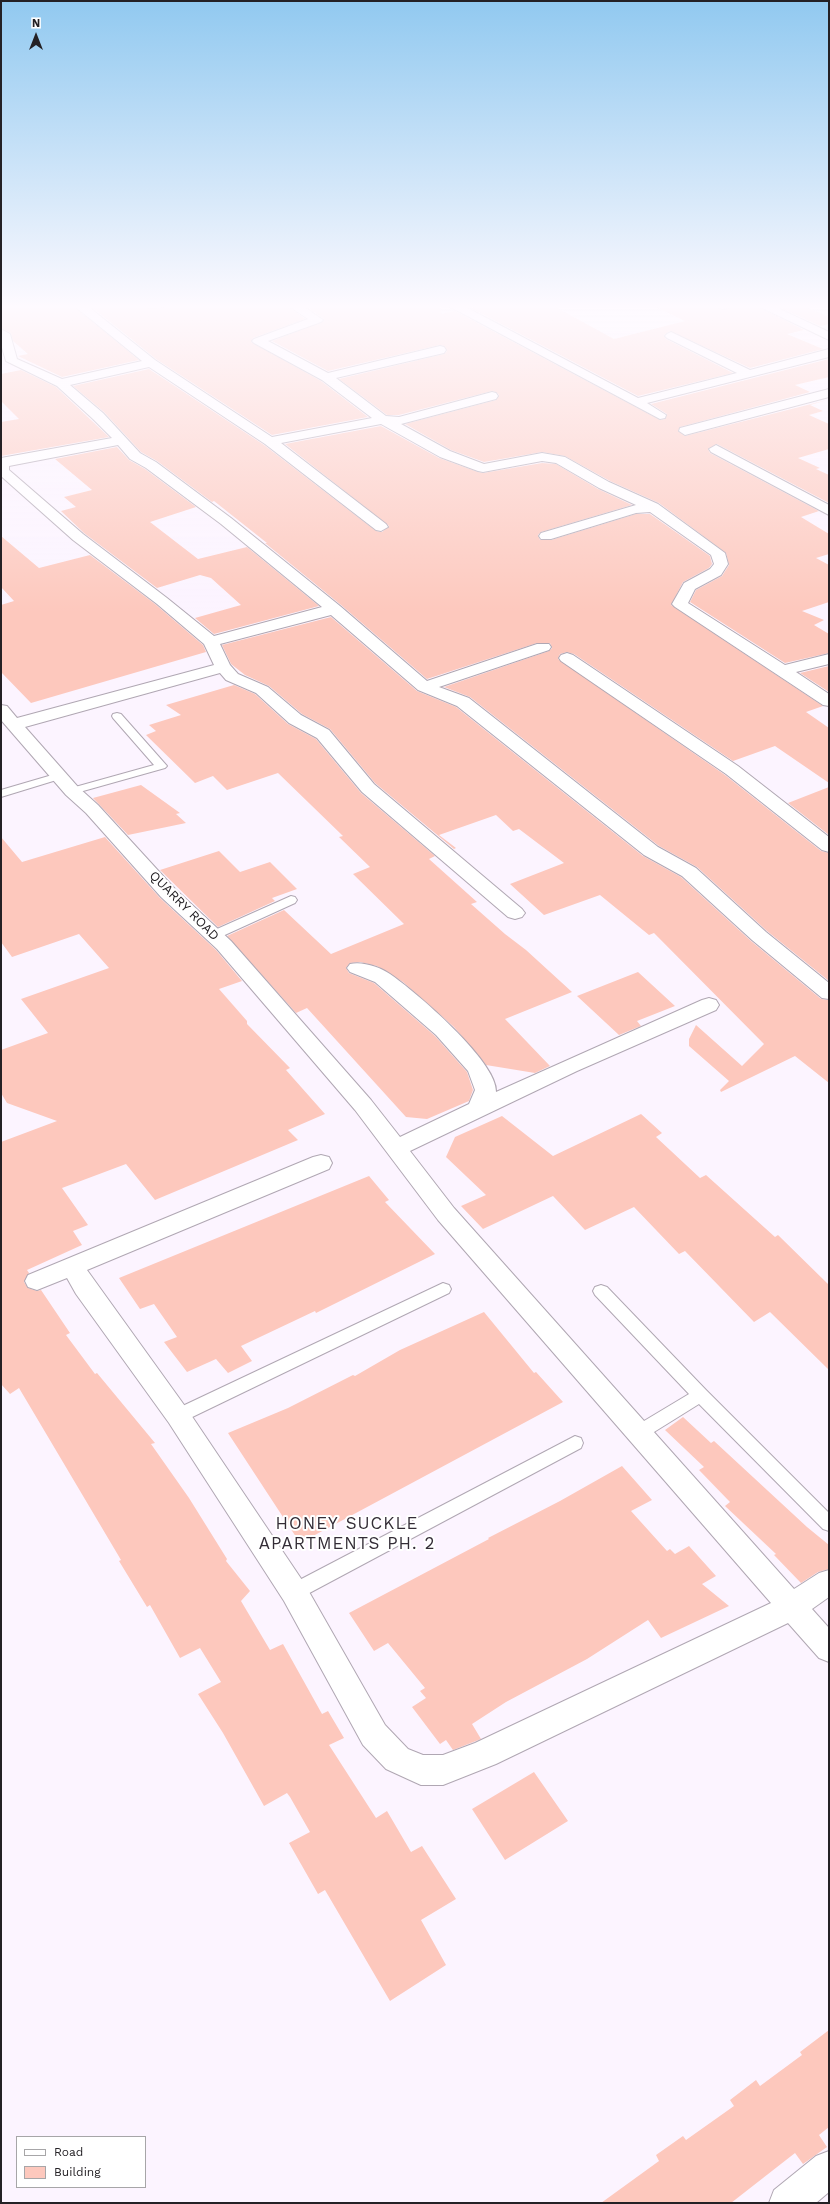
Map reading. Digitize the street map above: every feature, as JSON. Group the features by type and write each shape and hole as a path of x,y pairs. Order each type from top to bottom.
{"street":[{"path":"88,407 135,456 143,462 151,464 226,521 335,610 424,687 463,702 485,721 651,851 689,872 759,936 829,993"},
{"path":"218,407 270,441 381,527"},
{"path":"365,407 382,420 445,454 475,467 492,468 542,457 560,460 604,485 653,507 718,552 721,559 721,564 716,572 689,586 680,604 829,701"},
{"path":"270,441 382,420 399,421 452,407"},
{"path":"646,407 660,414"},
{"path":"685,430 775,407"},
{"path":"119,441 1,462 3,471 78,537 162,601 211,642 223,667 232,677 262,690 294,718 323,734 368,788 515,913"},
{"path":"716,450 829,511"},
{"path":"546,536 635,509 653,507"},
{"path":"211,642 265,626 335,610"},
{"path":"424,687 544,648"},
{"path":"568,658 732,770 829,846"},
{"path":"783,671 829,659"},
{"path":"15,724 223,667"},
{"name":"QUARRY ROAD","path":"1,710 15,724 72,791 92,809 168,893 212,936 224,945 363,1105 446,1214 640,1432 829,1649"},
{"path":"357,968 382,978 443,1030 478,1069 486,1090 479,1108"},
{"path":"396,1148 569,1066 709,1005"},
{"path":"37,1281 321,1163"},
{"path":"72,1266 85,1288 178,1416 294,1592 374,1735 397,1759 421,1770 443,1770 485,1754 791,1607 829,1582"},
{"path":"787,2203 829,2169"}],"lane":[{"path":"72,791 161,766 117,716"},
{"path":"1,794 60,776"},
{"path":"212,936 291,900"},
{"path":"178,1416 443,1289"},
{"path":"601,1291 700,1395 829,1524"},
{"path":"640,1432 700,1395"},
{"path":"294,1592 575,1443"}],"building":[{"path":"7,407 77,407 109,437 1,456 1,422 19,419"},
{"path":"98,407 206,407 264,445 376,531 382,532 389,526 285,444 381,426 439,458 478,472 483,473 542,463 556,464 598,489 632,505 541,532 538,535 540,540 551,540 636,514 650,514 710,556 712,564 709,568 683,582 671,605 823,706 806,712 829,728 829,783 775,746 733,761 574,654 567,652 560,654 558,659 725,775 821,851 829,853 829,981 767,931 697,867 659,846 470,697 444,687 549,651 552,648 550,643 537,643 427,679 341,605 265,543 267,543 214,501 212,502 157,461 141,452"},
{"path":"229,407 355,407 368,417 272,435"},
{"path":"376,407 431,407 399,415 387,415"},
{"path":"470,407 635,407 660,420 665,419 667,414 656,407 755,407 680,427 678,431 685,436 800,407 814,407 823,411 809,415 829,424 829,449 798,458 820,468 816,469 829,475 829,503 717,444 708,449 710,453 819,511 801,517 829,534 829,554 816,558 829,565 829,602 802,611 824,620 814,625 829,634 829,653 785,663 690,602 696,590 722,576 729,565 726,553 659,503 610,481 565,456 542,452 484,462 451,450 405,424"},
{"path":"117,447 129,460 145,469 196,507 150,522 198,559 247,547 319,606 214,634 195,618 241,605 211,578 200,575 157,588 84,533 61,511 76,507 64,497 92,490 55,459"},
{"path":"1,536 39,568 90,555 155,604 203,645 206,652 31,703 1,672 1,605 14,601 1,587"},
{"path":"331,617 417,691 456,707 643,856 681,877 751,941 821,999 829,1000 829,1083 795,1056 721,1092 720,1090 729,1081 689,1046 689,1039 696,1025 742,1066 764,1044 654,933 649,935 600,895 544,915 510,884 564,863 519,829 513,831 496,815 439,835 456,848 454,849 375,783 330,729 302,714 269,686 245,675 231,664 222,645"},
{"path":"829,666 829,692 800,673"},
{"path":"234,685 255,694 288,724 316,739 361,793 435,856 429,859 477,902 471,904 526,950 572,992 505,1019 550,1066 535,1073 486,1065 454,1027 403,982 377,966 360,962 350,963 346,968 349,973 374,983 435,1036 467,1072 473,1090 469,1101 427,1119 406,1117 307,1008 296,1013 227,936 284,910 331,954 404,924 353,874 370,867 339,837 343,836 278,773 227,790 213,776 195,783 146,735 156,731 149,725 181,715 166,705"},
{"path":"141,785 180,813 176,814 186,823 128,835 93,798"},
{"path":"829,787 829,835 788,803"},
{"path":"1,837 22,862 105,837 160,898 216,950 242,981 219,989 247,1021 247,1024 290,1068 286,1070 325,1114 288,1130 298,1140 155,1200 126,1164 62,1188 88,1225 73,1231 82,1245 27,1270 29,1273 24,1282 28,1288 37,1291 41,1290 70,1333 66,1335 95,1374 97,1373 155,1443 151,1444 189,1498 227,1559 226,1561 250,1591 241,1601 270,1650 283,1644 322,1714 328,1711 344,1738 329,1745 376,1818 387,1811 411,1852 422,1846 456,1899 421,1920 446,1965 390,2001 325,1890 318,1894 289,1843 310,1832 290,1797 287,1793 264,1806 223,1733 198,1694 221,1682 200,1648 180,1658 150,1605 147,1607 119,1561 121,1560 19,1388 10,1394 1,1384 1,1142 57,1121 7,1103 1,1093 1,1050 48,1033 21,999 109,968 79,934 12,957 1,942"},
{"path":"219,851 240,872 270,862 297,889 272,898 275,901 218,927 160,870"},
{"path":"638,972 675,1006 637,1021 641,1026 619,1035 577,996"},
{"path":"641,1114 662,1133 656,1137 700,1178 706,1175 775,1237 778,1235 829,1285 829,1370 770,1312 754,1322 685,1251 679,1254 634,1207 585,1230 553,1196 483,1229 461,1206 486,1195 446,1157 455,1137 502,1116 553,1156"},
{"path":"369,1176 389,1200 385,1202 435,1254 316,1313 315,1311 241,1346 252,1361 228,1373 216,1359 187,1372 164,1342 177,1337 154,1304 140,1309 119,1278"},
{"path":"484,1312 534,1373 536,1372 563,1402 300,1543 228,1433 288,1408 353,1375 355,1376 400,1350"},
{"path":"683,1417 711,1443 714,1441 807,1527 829,1545 829,1569 818,1572 801,1583 774,1555 776,1554 725,1506 730,1502 699,1470 704,1467 665,1430"},
{"path":"622,1466 652,1500 631,1511 667,1551 670,1549 675,1554 689,1546 716,1576 702,1584 729,1606 661,1638 648,1620 587,1659 506,1702 472,1724 481,1739 453,1750 446,1740 440,1744 412,1707 426,1698 420,1691 425,1688 388,1643 374,1651 349,1613 560,1501"},
{"path":"534,1772 568,1821 505,1860 472,1809"},
{"path":"829,2030 829,2127 819,2135 827,2147 803,2164 795,2153 731,2203 601,2203 659,2161 656,2155 683,2136 686,2140 734,2106 730,2100 756,2080 760,2086 802,2055 800,2052"}],"district":[{"name":"HONEY SUCKLE APARTMENTS PH. 2","path":"347,1534"}]}
